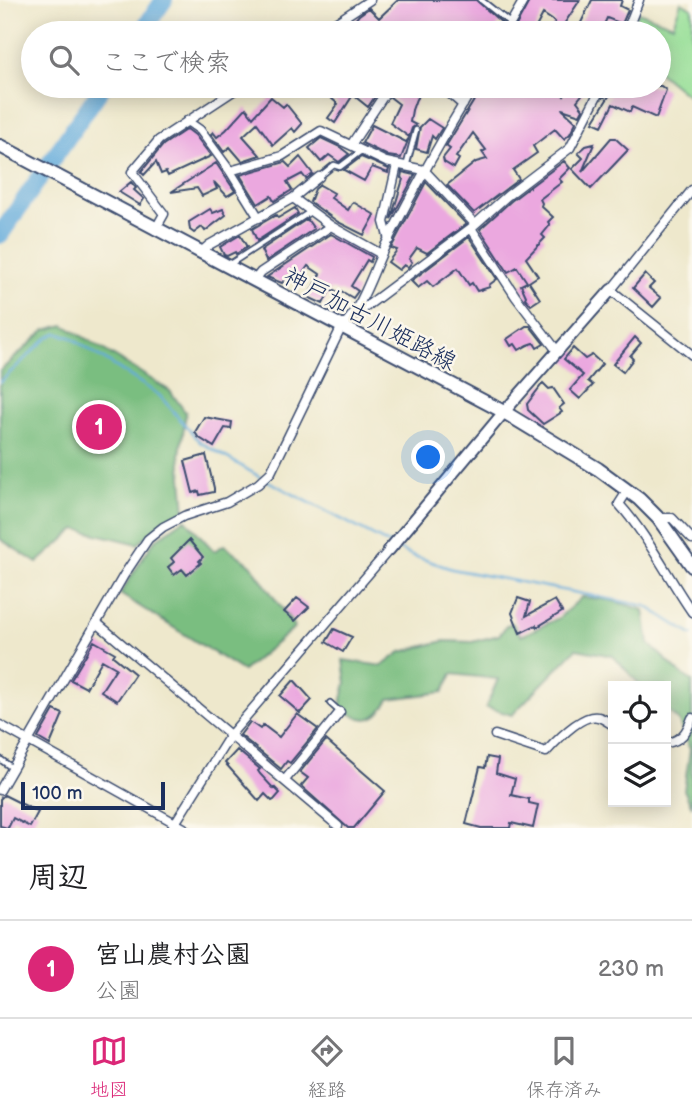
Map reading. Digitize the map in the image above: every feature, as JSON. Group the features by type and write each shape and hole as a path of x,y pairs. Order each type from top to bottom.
{"main road":[{"name":"神戸加古川姫路線","path":"0,146 504,412 598,469 628,490 658,518 692,566"}],"street":[{"path":"338,21 370,0"},
{"path":"513,21 524,0"},
{"path":"630,21 639,0"},
{"path":"155,230 164,214 132,172 159,141 222,98"},
{"path":"351,145 382,98"},
{"path":"456,98 463,104"},
{"path":"352,317 424,170 467,98"},
{"path":"0,790 124,575 148,539 184,516 227,502 258,484 271,472 341,328 570,148 596,98"},
{"path":"187,121 200,130 259,218"},
{"path":"230,171 282,156 321,131 401,166 424,170 473,226 516,297 558,352"},
{"path":"388,240 384,222 401,166"},
{"path":"200,253 209,245 293,198 319,177"},
{"path":"173,825 231,734 611,290 692,190"},
{"path":"293,198 331,226 381,254"},
{"path":"254,281 261,272 331,226"},
{"path":"611,290 692,355"},
{"path":"628,490 618,504 632,518 659,557 692,612"},
{"path":"658,518 672,518 692,539"},
{"path":"97,623 338,825"},
{"path":"285,780 340,712"},
{"path":"495,735 546,752 558,739 591,716 608,722"},
{"path":"671,741 681,738 692,718"},
{"path":"0,725 173,825 184,828"}],"lane":[{"path":"481,0 507,21"},
{"path":"401,166 416,130"},
{"path":"319,177 334,165 346,165 362,151"},
{"path":"227,268 234,260 311,212"},
{"path":"330,703 340,712"},
{"path":"0,759 12,768"}],"green space":[{"path":"681,2 692,8 692,99 671,82 671,24 673,25"},
{"path":"638,12 662,21 634,21"},
{"path":"64,325 170,391 186,413 180,454 185,512 164,521 138,544 76,529 37,563 0,539 0,371 45,330"},
{"path":"185,519 214,551 224,545 251,565 295,627 243,671 120,594 154,541"},
{"path":"582,597 610,600 644,610 649,644 692,681 692,807 684,790 690,750 678,720 671,714 671,681 636,681 613,656 576,649 512,715 486,707 498,679 452,674 443,692 389,699 379,713 368,719 355,716 340,707 346,683 343,660 382,666 401,652 444,641 472,642 499,635 512,623 521,636 559,618"}],"building":[{"path":"398,0 476,0 500,21 354,21 369,8 379,18"},
{"path":"530,0 580,0 566,21 554,21 543,14 539,21 519,21"},
{"path":"592,0 622,0 620,6 628,10 623,21 607,18 606,21 582,21"},
{"path":"272,98 283,107 286,104 302,124 295,132 292,128 273,145 257,123 243,136 260,155 242,161 230,147 224,152 211,134 213,132 217,137 246,108 253,117"},
{"path":"331,98 351,98 335,123 328,118 338,104"},
{"path":"357,98 374,98 368,107"},
{"path":"391,98 417,98 410,122 416,125 409,137 390,123 399,104"},
{"path":"476,98 579,98 577,101 583,109 580,115 562,109 576,122 570,134 564,139 555,129 533,146 537,153 513,170 519,179 474,213 447,185 476,162 487,159 482,152 486,150 473,133 456,157 459,159 454,168 444,162 443,158 450,149 446,146"},
{"path":"608,98 663,98 656,118 632,107 630,112 613,104 602,126 593,122"},
{"path":"428,119 442,128 435,139 432,136 427,152 416,149 420,127"},
{"path":"372,125 406,142 409,138 401,158 388,156 362,143"},
{"path":"187,129 211,156 168,176 166,172 161,174 156,162 144,175 141,172 163,145"},
{"path":"321,138 349,154 339,162 329,155 321,162 309,148"},
{"path":"611,138 615,138 628,150 591,189 572,169 583,158 578,153 586,146 594,144 582,172"},
{"path":"300,157 313,174 306,179 302,174 287,182 292,190 274,201 271,196 258,204 240,175 285,162 290,167"},
{"path":"361,157 389,169 388,173 372,167 364,181 344,170"},
{"path":"564,161 570,168 559,179 562,182 540,199 541,206 553,217 542,235 545,238 526,258 538,276 529,282 540,299 531,305 525,298 521,285 527,282 517,267 508,272 480,229 511,201"},
{"path":"216,163 235,191 227,196 214,182 217,189 202,196 197,188 171,192"},
{"path":"402,172 415,175 391,219 403,179"},
{"path":"131,182 136,188 134,190 144,199 140,205 119,192"},
{"path":"426,182 466,224 427,253 417,248 409,259 412,262 408,267 404,265 399,270 388,262 397,250 391,248"},
{"path":"320,185 334,193 331,198 348,210 353,202 375,215 364,235 338,222 310,202 315,189"},
{"path":"295,208 298,214 257,241 252,229"},
{"path":"210,209 213,213 223,209 226,215 205,231 202,227 194,233 190,230 189,222"},
{"path":"307,219 314,229 266,261 261,250"},
{"path":"331,234 372,257 370,262 367,260 351,286 358,291 353,298 334,290 330,290 323,304 308,297 320,274 308,266 297,282 288,276 282,283 267,277"},
{"path":"240,235 247,247 236,254 224,255 220,247"},
{"path":"469,237 497,279 490,287 477,291 472,283 469,285 458,268 433,287 427,281 418,288 411,281"},
{"path":"645,274 654,283 649,288 661,298 653,307 633,288"},
{"path":"530,326 544,344 537,348 534,343 519,350 515,344 511,346 507,339"},
{"path":"635,337 641,343 630,356 633,359 623,372 613,364"},
{"path":"573,348 585,359 592,355 602,364 588,381 593,385 580,399 570,390 583,375 564,359"},
{"path":"543,383 549,389 553,388 564,404 559,408 562,412 543,424 528,410 527,404"},
{"path":"204,417 232,422 231,429 225,428 214,447 195,432"},
{"path":"206,455 214,492 200,495 199,491 193,493 185,461"},
{"path":"189,540 203,557 199,561 201,563 187,575 182,569 174,575 168,567 174,562 171,558"},
{"path":"297,598 309,607 295,621 284,612"},
{"path":"518,598 530,602 526,616 555,600 562,612 537,627 536,625 520,633 512,613"},
{"path":"334,629 352,637 343,652 326,642"},
{"path":"94,641 115,653 113,656 135,674 117,701 101,691 116,668 102,660 86,688 71,680"},
{"path":"294,680 312,700 300,713 280,696"},
{"path":"54,710 63,714 50,745 38,738"},
{"path":"297,714 318,729 290,763 287,761 281,769 240,735 250,722 260,729 263,725 279,737"},
{"path":"326,740 385,791 354,828 348,828 301,786 308,778 300,772"},
{"path":"237,750 260,769 260,774 280,793 274,800 265,794 259,801 225,763"},
{"path":"487,757 498,759 496,773 515,779 511,795 529,799 529,803 538,805 533,828 511,823 510,828 481,828 466,824 480,767 485,768"},
{"path":"4,795 38,812 30,827 13,818 8,828 0,826 0,799"}],"waterway":[{"path":"149,21 164,0"},
{"path":"0,235 95,98"},
{"path":"0,382 46,339 56,333 70,337 159,395 200,442 260,477"},
{"path":"266,480 391,545"},
{"path":"397,548 452,569 646,606 692,635"}],"place":[{"name":"宮山農村公園","path":"99,427"}]}
